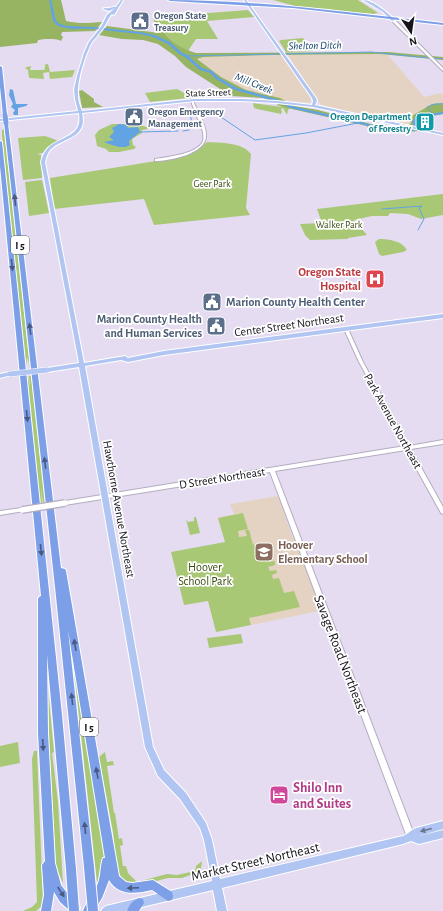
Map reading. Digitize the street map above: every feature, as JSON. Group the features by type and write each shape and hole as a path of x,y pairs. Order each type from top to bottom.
{"highway":[{"path":"170,0 305,9 443,24"},
{"path":"231,4 244,0"},
{"path":"254,13 253,8 255,6"},
{"path":"321,11 381,16 385,12"},
{"path":"366,15 392,19"},
{"name":"I 5","path":"0,67 94,911"},
{"name":"I 5","path":"0,142 44,580 74,911"},
{"name":"I 5","path":"51,516 58,542 112,872 118,883 126,888 132,889 153,885 168,896"},
{"path":"44,580 41,606 43,733 50,863 55,882 64,898 78,911"},
{"name":"I 5","path":"88,911 97,897 106,877 106,832"},
{"path":"46,911 48,902 46,860 49,841"}],"main road":[{"path":"79,112 76,99 77,85 89,45 122,0"},
{"path":"244,0 314,98 315,101 313,106"},
{"path":"364,0 385,12 392,19"},
{"path":"104,9 110,10 117,7"},
{"name":"State Street","path":"0,120 192,100 227,99 270,101 313,106 442,133"},
{"name":"Hawthorne Avenue Northeast","path":"79,112 82,122 79,129 50,148 45,154 43,160 149,747 161,773 183,796 203,826 222,911"},
{"name":"Center Street Northeast","path":"0,376 123,359 128,360 139,357 443,316"},
{"name":"Market Street Northeast","path":"411,838 416,832 443,825"},
{"name":"Market Street Northeast","path":"106,911 136,907 168,896 411,838 419,840 443,834"}],"street":[{"path":"392,19 443,70"},
{"path":"156,160 188,154 199,148 204,143 206,136 192,100"},
{"name":"Park Avenue Northeast","path":"346,329 358,357 443,512"},
{"name":"D Street Northeast","path":"0,513 272,471 443,442"},
{"name":"Savage Road Northeast","path":"272,471 411,838"}],"shaded area":[{"path":"281,55 311,98 310,103 284,100 246,90 221,77 197,59 203,57"},
{"path":"288,55 388,55 424,97 441,93 443,96 443,103 432,104 408,117 411,123 409,125 321,105"},
{"name":"Hoover Elementary School","path":"278,496 321,609 319,611 251,625 218,518 234,514 230,504"}],"green space":[{"path":"0,0 61,0 66,21 80,23 102,22 95,31 62,32 61,35 63,37 61,41 43,39 38,40 37,43 0,47"},
{"path":"273,0 358,0 378,13 373,14 295,6"},
{"path":"248,10 254,17 207,21 218,39 196,39 188,51 177,45 169,38 156,17"},
{"path":"156,17 159,24 171,40 176,44 196,53 388,52 443,57 443,60 380,54 274,55 203,57 197,59 221,77 246,90 280,98 295,106 318,110 386,128 405,129 411,123 408,118 432,104 443,103 443,114 419,118 419,131 390,133 371,131 367,126 283,107 277,105 278,103 263,98 231,96 186,67 175,56 158,44 143,40 122,39 99,35 107,26 159,33 153,18"},
{"path":"303,38 313,51 286,52 279,41 281,40"},
{"path":"48,64 50,72 75,70 72,77 50,79 49,72 43,73 44,79 29,78 28,70 25,68 31,66 30,70 45,70 45,65 43,65"},
{"path":"177,89 186,94 189,98 150,102 145,93"},
{"path":"82,90 94,99 94,102 103,107 82,108 79,91"},
{"path":"253,103 290,108 287,115 283,108 281,109 281,114 254,108"},
{"path":"112,124 131,124 148,127 149,129 142,130 142,133 132,139 133,145 136,147 134,149 109,152 106,149 97,146 95,135 99,130"},
{"path":"4,129 30,368 27,357 26,369 2,136 2,130"},
{"path":"45,136 59,141 43,153 37,154 41,155 42,178 23,180 18,138"},
{"name":"Geer Park","path":"207,142 237,145 247,150 251,154 246,208 250,215 154,225 144,199 54,209 50,178 181,157 197,151"},
{"path":"42,180 49,213 29,216 25,182"},
{"name":"Walker Park","path":"443,194 443,215 421,219 408,214 390,213 388,216 372,216 354,220 367,235 348,239 310,240 305,235 300,224 322,223 317,209"},
{"path":"379,239 391,240 402,244 407,250 382,256 379,254 375,242"},
{"path":"27,376 30,388 29,376 31,376 45,503 43,503 41,488 42,503 40,503"},
{"name":"Hoover School Park","path":"243,513 248,529 238,531 239,537 247,536 245,530 249,530 254,545 269,551 273,555 271,556 270,553 267,554 269,562 275,561 275,565 268,567 270,571 276,570 277,573 272,575 273,579 279,578 284,593 294,591 300,607 249,618 251,625 216,632 208,601 184,605 171,552 225,542 218,518"},
{"path":"194,517 196,517 200,533 190,535 186,519 188,522 194,521"},
{"path":"241,634 243,643 209,648 207,638"},
{"path":"72,651 102,831 105,862 101,884 97,883"},
{"path":"47,677 54,752 52,753 58,802 63,883 56,865 48,737"},
{"path":"18,742 20,763 0,767 0,746"},
{"path":"34,751 37,751 43,900 42,906 36,911 23,911 32,907 37,902 32,759"},
{"path":"105,752 107,762 113,761 114,765 107,766 119,839 122,838 123,845 120,846 123,866 126,866 128,873 137,882 167,874 177,875 195,871 196,866 202,861 199,872 182,878 168,878 137,886 128,885 123,880 117,870 113,832 99,758"}],"water":[{"path":"10,89 13,90 16,104 28,104 18,108 18,115 14,115 13,113 15,110 11,107 13,104 9,95"},
{"path":"119,124 129,125 127,128 138,127 140,132 129,141 130,145 124,147 104,142 114,140 109,137 114,132 112,128"}],"waterway":[{"name":"Mill Creek","path":"50,0 55,21 59,25 67,27 140,33 154,36 169,43 201,69 211,72 217,78 236,89 279,101 291,107 394,131 413,130 416,126 414,122 417,117 443,113"},
{"name":"Mill Creek","path":"67,27 72,29 81,28"},
{"name":"Shelton Ditch","path":"285,54 371,52 429,58"},
{"name":"Shelton Ditch","path":"186,56 281,54"},
{"name":"Shelton Ditch","path":"432,58 443,59"},
{"path":"433,114 427,107 435,104 443,104"},
{"path":"201,112 215,113 255,140 306,133 358,123"},
{"path":"190,113 192,124"},
{"path":"183,131 189,130"},
{"path":"140,132 178,131"},
{"path":"382,209 422,206 419,208 424,219 418,230"}],"place":[{"name":"Oregon State Treasury","path":"140,21"},
{"name":"Oregon Emergency Management","path":"134,117"},
{"name":"Oregon Department of Forestry","path":"425,122"},
{"name":"Oregon State Hospital","path":"375,279"},
{"name":"Marion County Health Center","path":"212,302"},
{"name":"Marion County Health and Human Services","path":"216,326"},
{"name":"Hoover Elementary School","path":"264,552"},
{"name":"Shilo Inn and Suites","path":"279,795"}]}
